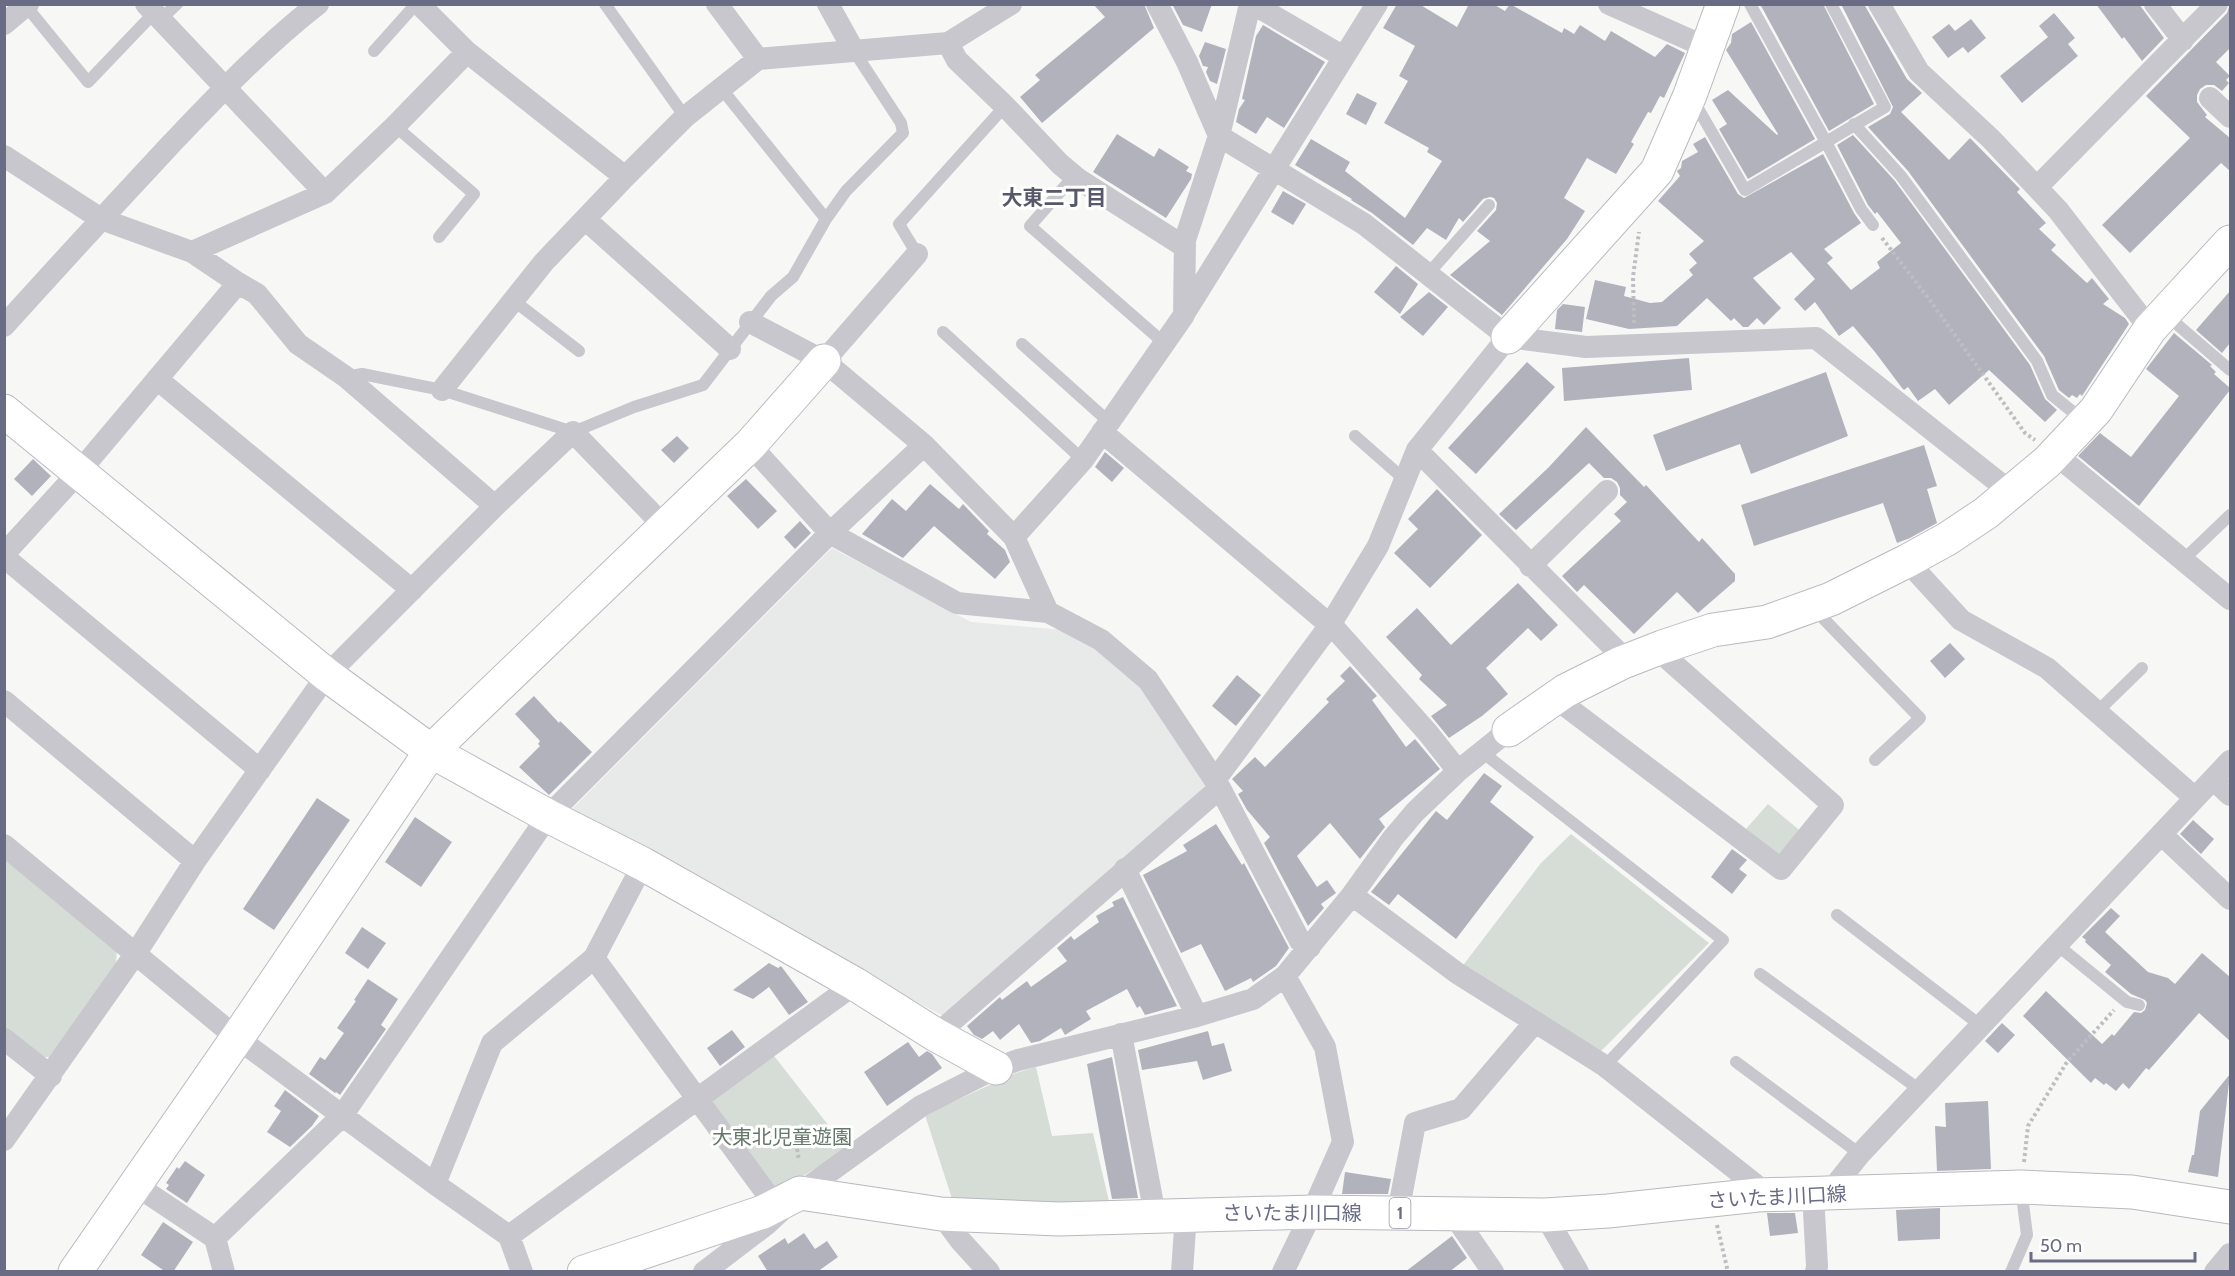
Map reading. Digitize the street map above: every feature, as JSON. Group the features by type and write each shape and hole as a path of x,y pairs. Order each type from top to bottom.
{"street":[{"path":"4,326 100,219 226,86 318,4"},
{"path":"418,4 467,52 625,177"},
{"path":"717,4 758,59"},
{"path":"828,4 854,51"},
{"path":"442,390 544,262 625,177 685,117 758,59 948,44 1011,4"},
{"path":"1157,4 1187,62 1219,136 1273,171 1364,224 1508,337 1586,347 1816,338 2012,493"},
{"path":"1184,315 1185,240 1219,136 1251,4 1344,57"},
{"path":"1014,537 1083,460 1184,315 1377,4"},
{"path":"1608,4 1708,48"},
{"path":"936,1035 1125,869 1217,784 1330,625 1378,546 1417,450 1508,337 1657,171 1690,95 1723,4"},
{"path":"1879,4 1919,72 1991,139 2037,187 2157,321"},
{"path":"2155,4 2183,40"},
{"path":"2037,187 2217,4"},
{"path":"153,12 226,86 325,193"},
{"path":"948,44 957,60 1074,176 1185,247"},
{"path":"192,252 325,193 467,52"},
{"path":"2210,98 2230,117"},
{"path":"4,156 100,219 192,252 257,294 298,345 346,376 495,506"},
{"path":"585,219 730,350"},
{"path":"584,1272 763,1212 791,1186 921,1106 996,1068 1197,1016 1252,999 1285,976 1352,895 1393,838 1415,812 1458,771 1509,730 1558,696 1621,663 1662,647 1713,630 1767,622 1812,606 1907,561 1947,539 2012,493 2055,454 2096,410 2157,321 2230,242"},
{"path":"75,1272 237,1038 430,751 750,445 917,254"},
{"path":"238,283 79,472 4,556 260,770"},
{"path":"750,322 824,361 924,445 1014,537 1048,612"},
{"path":"157,380 412,590"},
{"path":"4,411 327,675 430,751 548,816 643,864 855,984 936,1035 996,1068"},
{"path":"1106,427 1330,625 1428,733 1458,771"},
{"path":"4,1140 136,953 195,861 327,675 495,506 573,432 665,526"},
{"path":"750,445 830,533 957,603 1048,612 1101,640 1148,680 1217,784 1300,941 1310,947"},
{"path":"215,1238 342,1116 548,816 830,533 924,445"},
{"path":"1417,450 1616,650 1621,663"},
{"path":"2055,454 2230,599"},
{"path":"1530,566 1607,491"},
{"path":"1907,561 1961,620 2048,668 2195,798"},
{"path":"1558,696 1567,707 1781,869 1833,805 1668,659 1662,647"},
{"path":"4,701 195,861"},
{"path":"1816,1272 1825,1194 1980,1025 2230,761"},
{"path":"2213,779 2230,795"},
{"path":"2161,834 2230,899"},
{"path":"4,845 237,1038 509,1236 522,1272"},
{"path":"435,1184 492,1043 594,958 643,864"},
{"path":"1125,869 1197,1016"},
{"path":"1352,895 1457,973 1605,1066 1757,1186 1758,1195"},
{"path":"594,958 697,1100 791,1186"},
{"path":"1284,1271 1343,1142 1325,1047 1285,976"},
{"path":"509,1236 855,984"},
{"path":"1398,1213 1415,1123 1461,1109 1535,1022"},
{"path":"1121,1034 1171,1215 1182,1272"},
{"path":"4,1039 51,1076"},
{"path":"134,1184 215,1238 224,1272"},
{"path":"704,1272 767,1224 791,1186"},
{"name":"さいたま川口線","path":"791,1186 941,1214 1059,1219 1312,1212 1545,1215 1608,1212 1758,1195 2021,1187 2132,1192 2230,1208"},
{"path":"941,1214 988,1272"},
{"path":"1459,1215 1460,1224 1493,1272"},
{"path":"1545,1215 1578,1272"},
{"path":"2215,1272 2230,1254"}],"lane":[{"path":"15,13 88,82 153,12 177,4"},
{"path":"374,51 418,4"},
{"path":"605,4 685,117"},
{"path":"1750,4 1861,209 1873,225"},
{"path":"1690,95 1745,190 1885,107 1831,4"},
{"path":"346,376 362,374 442,390 573,432 634,407 703,385 771,296 793,277 826,219 846,191 903,133 901,123 854,51"},
{"path":"721,88 826,219"},
{"path":"917,254 899,224 1005,106"},
{"path":"1854,124 1901,176 2037,361 2052,395 2085,422"},
{"path":"395,126 474,194 440,237"},
{"path":"1074,176 1030,226 1164,343"},
{"path":"1428,274 1489,205"},
{"path":"513,300 579,351"},
{"path":"2157,321 2230,370"},
{"path":"943,332 1083,460"},
{"path":"1022,344 1106,427"},
{"path":"1355,436 1405,480"},
{"path":"2183,560 2230,515"},
{"path":"1812,606 1920,718 1875,760"},
{"path":"2097,712 2142,668"},
{"path":"1482,752 1723,940 1605,1066"},
{"path":"1837,915 1980,1025"},
{"path":"2056,944 2123,999 2139,1005"},
{"path":"1760,974 1920,1090"},
{"path":"1736,1062 1860,1154"},
{"path":"2011,1272 2027,1235 2021,1187"}],"path":[{"path":"1634,345 1633,277 1644,204 1637,193"},
{"path":"1873,225 2025,433 2055,454"},
{"path":"2021,1187 2028,1126 2067,1062 2123,999"},
{"path":"781,1126 792,1139"},
{"path":"791,1186 797,1149"},
{"path":"1712,1200 1728,1272"}],"shaded area":[{"path":"832,548 971,622 1064,630 1100,651 1130,675 1161,711 1209,786 947,1018 567,814"}],"green space":[{"path":"1768,804 1804,834 1783,858 1745,830"},
{"path":"1571,834 1709,943 1601,1051 1461,968 1541,863"},
{"path":"4,858 117,949 116,963 52,1057 40,1057 5,1028"},
{"name":"大東北児童遊園","path":"771,1052 847,1149 777,1192 703,1101"},
{"path":"1036,1067 1052,1136 1093,1133 1111,1210 955,1208 925,1115 1013,1074"}],"building":[{"path":"1093,4 1144,4 1154,28 1042,123 1020,97 1040,80 1035,75 1105,17"},
{"path":"1172,4 1212,4 1202,32 1183,25"},
{"path":"1397,4 1419,4 1457,27 1469,4 1493,4 1505,11 1510,4 1562,33 1564,28 1574,34 1580,25 1605,41 1611,31 1655,57 1667,44 1685,53 1664,98 1660,96 1651,113 1648,112 1631,142 1634,144 1616,174 1587,158 1564,198 1585,211 1567,239 1502,315 1450,275 1490,241 1477,231 1496,210 1497,203 1494,198 1483,199 1463,222 1459,218 1446,240 1427,228 1413,245 1352,199 1295,165 1311,139 1350,162 1345,171 1405,218 1442,161 1427,152 1429,148 1384,123 1408,81 1399,76 1415,46 1383,28"},
{"path":"1760,4 1823,4 1874,104 1829,131"},
{"path":"1841,4 1864,4 1907,79 1922,93 1901,112 1949,160 1970,138 2020,189 2017,192 2046,223 2039,229 2056,245 2051,250 2087,283 2092,278 2109,299 2103,304 2125,318 2129,324 2082,396 2080,394 2077,398 2072,395 2069,398 2059,390 2044,356 1908,171 1868,127 1890,114 1893,107"},
{"path":"2096,4 2139,4 2164,38 2142,61"},
{"path":"2230,4 2230,48 2216,62 2230,76 2226,80 2229,83 2222,91 2214,85 2206,85 2200,89 2197,102 2207,115 2205,117 2230,138 2230,171 2221,163 2130,253 2102,225 2190,138 2146,96 2227,13"},
{"path":"2054,13 2075,38 2068,44 2078,56 2022,103 2000,76 2048,37 2039,26"},
{"path":"1971,19 1986,38 1968,53 1963,47 1948,58 1932,37 1949,24 1955,31"},
{"path":"1751,22 1815,139 1748,179 1719,129 1727,124 1712,100 1728,90 1778,134 1726,50 1731,43 1732,34"},
{"path":"1263,25 1325,62 1284,128 1267,117 1256,134 1236,122 1239,109 1245,100 1242,99 1256,36"},
{"path":"1205,42 1226,49 1217,84 1210,81 1206,72 1208,67 1203,66 1199,56"},
{"path":"1357,93 1377,103 1366,125 1346,114"},
{"path":"1117,134 1154,157 1159,148 1189,167 1186,171 1192,174 1191,179 1166,218 1093,172"},
{"path":"1853,135 1895,181 2030,365 2045,399 2057,410 2045,422 1989,370 1949,405 1935,389 1918,401 1908,387 1904,390 1902,388 1853,326 1839,336 1815,302 1805,311 1794,299 1815,279 1791,252 1753,278 1781,308 1764,325 1757,318 1748,327 1743,327 1734,318 1731,321 1707,298 1677,326 1629,329 1586,319 1595,280 1626,287 1624,296 1650,303 1662,302 1693,275 1689,270 1697,263 1689,254 1704,241 1658,201 1680,176 1677,171 1681,168 1682,161 1698,152 1693,144 1705,137 1738,194 1744,198 1823,154 1861,223 1824,249 1833,258 1827,263 1851,290 1880,268 1877,262 1901,243 1877,212 1875,214 1868,205 1837,145"},
{"path":"1283,191 1306,204 1293,225 1271,212"},
{"path":"1396,266 1418,284 1400,314 1374,292"},
{"path":"2230,291 2230,343 2222,353 2196,330"},
{"path":"1429,292 1448,307 1423,336 1400,317"},
{"path":"1563,304 1585,307 1582,332 1555,329 1557,310"},
{"path":"2174,333 2212,365 2210,366 2216,372 2214,374 2230,390 2139,506 2078,456 2100,433 2131,457 2179,396 2146,369"},
{"path":"1689,358 1692,390 1564,401 1562,368"},
{"path":"1527,362 1555,387 1476,474 1448,448"},
{"path":"1826,372 1848,436 1751,474 1740,444 1666,471 1653,435"},
{"path":"1586,427 1644,487 1646,485 1699,542 1702,538 1735,574 1735,581 1698,613 1677,592 1634,634 1584,585 1577,592 1562,576 1621,521 1614,514 1627,502 1620,495 1617,482 1611,478 1604,478 1589,463 1516,530 1499,514 1548,468"},
{"path":"677,436 689,448 674,463 661,450"},
{"path":"1924,445 1937,486 1927,489 1937,523 1897,543 1883,503 1754,546 1741,505"},
{"path":"1105,452 1124,468 1112,482 1095,467"},
{"path":"33,459 51,476 32,496 14,479"},
{"path":"746,479 777,511 758,529 727,496"},
{"path":"930,484 959,509 963,504 989,531 987,534 1005,550 1010,562 995,579 934,526 903,558 862,534 892,499 906,511"},
{"path":"1437,489 1482,535 1430,588 1394,553 1418,529 1408,519"},
{"path":"800,521 811,533 795,549 784,537"},
{"path":"1518,583 1558,625 1541,641 1528,628 1486,668 1508,694 1482,716 1449,738 1431,716 1447,705 1419,679 1422,675 1386,637 1417,608 1451,645"},
{"path":"1950,643 1965,659 1945,678 1930,661"},
{"path":"1350,666 1377,696 1372,700 1406,747 1415,739 1440,769 1379,819 1385,827 1360,859 1330,823 1297,856 1317,887 1327,880 1336,893 1321,904 1324,908 1308,926 1264,843 1270,837 1247,810 1238,794 1243,791 1232,779 1255,757 1265,767 1329,702 1326,699 1345,681 1340,676"},
{"path":"1237,675 1261,695 1236,726 1212,706"},
{"path":"534,696 559,723 560,721 592,752 549,795 519,767 540,746 538,744 540,741 515,714"},
{"path":"1484,773 1502,786 1490,802 1534,837 1456,939 1398,894 1389,905 1371,892 1436,811 1447,820"},
{"path":"317,798 350,820 274,930 243,909"},
{"path":"415,817 452,842 421,887 385,862"},
{"path":"2193,820 2214,839 2201,854 2180,834"},
{"path":"1216,824 1242,865 1244,863 1289,948 1276,966 1253,982 1251,978 1225,991 1201,944 1181,953 1143,875 1187,851 1183,845"},
{"path":"1732,849 1747,860 1739,869 1747,875 1732,894 1711,877"},
{"path":"1123,897 1177,1006 1145,1015 1140,1006 1137,1008 1127,989 1086,1011 1091,1019 1065,1035 1061,1028 1040,1041 1031,1043 1019,1024 1000,1040 993,1031 982,1039 974,1035 967,1026 1000,997 1002,1000 1027,981 1031,987 1067,961 1057,948 1071,936 1074,940 1099,922 1096,916 1114,906 1112,902"},
{"path":"2111,908 2120,916 2105,932 2148,972 2168,978 2175,984 2202,953 2230,977 2230,1041 2199,1013 2149,1070 2146,1068 2129,1089 2123,1083 2116,1091 2095,1078 2091,1083 2023,1016 2046,991 2102,1044 2112,1034 2114,1036 2134,1012 2141,1013 2145,1010 2147,1003 2145,1000 2131,994 2105,972 2111,965 2082,937"},
{"path":"362,927 386,943 368,969 345,953"},
{"path":"769,963 778,968 781,966 808,1002 789,1015 769,987 753,999 733,990"},
{"path":"368,979 398,999 381,1025 386,1029 340,1095 309,1074 320,1057 325,1060 344,1033 337,1028"},
{"path":"2002,1023 2015,1035 1998,1053 1985,1041"},
{"path":"732,1030 745,1047 720,1066 707,1048"},
{"path":"1208,1031 1212,1046 1224,1043 1232,1071 1203,1080 1197,1061 1142,1070 1138,1050"},
{"path":"908,1042 919,1057 927,1051 942,1068 887,1106 864,1072"},
{"path":"1112,1057 1138,1198 1112,1199 1102,1147 1087,1064"},
{"path":"2230,1074 2218,1177 2188,1172 2192,1155 2194,1155 2200,1111"},
{"path":"285,1090 319,1116 290,1147 267,1132 281,1111 274,1106"},
{"path":"1988,1101 1991,1169 1937,1171 1935,1126 1946,1127 1945,1103"},
{"path":"185,1161 205,1175 187,1203 166,1189 169,1185 166,1183 177,1167 179,1169"},
{"path":"1345,1172 1391,1179 1388,1194 1342,1194"},
{"path":"1940,1208 1940,1239 1898,1241 1896,1210"},
{"path":"1767,1213 1795,1213 1798,1233 1770,1236"},
{"path":"163,1222 193,1242 173,1272 166,1272 141,1255"},
{"path":"804,1233 815,1249 827,1241 838,1257 817,1272 768,1272 758,1256 785,1238 788,1244"},
{"path":"1452,1236 1467,1258 1449,1272 1405,1272"}],"district":[{"name":"大東二丁目","path":"1054,198"}]}
